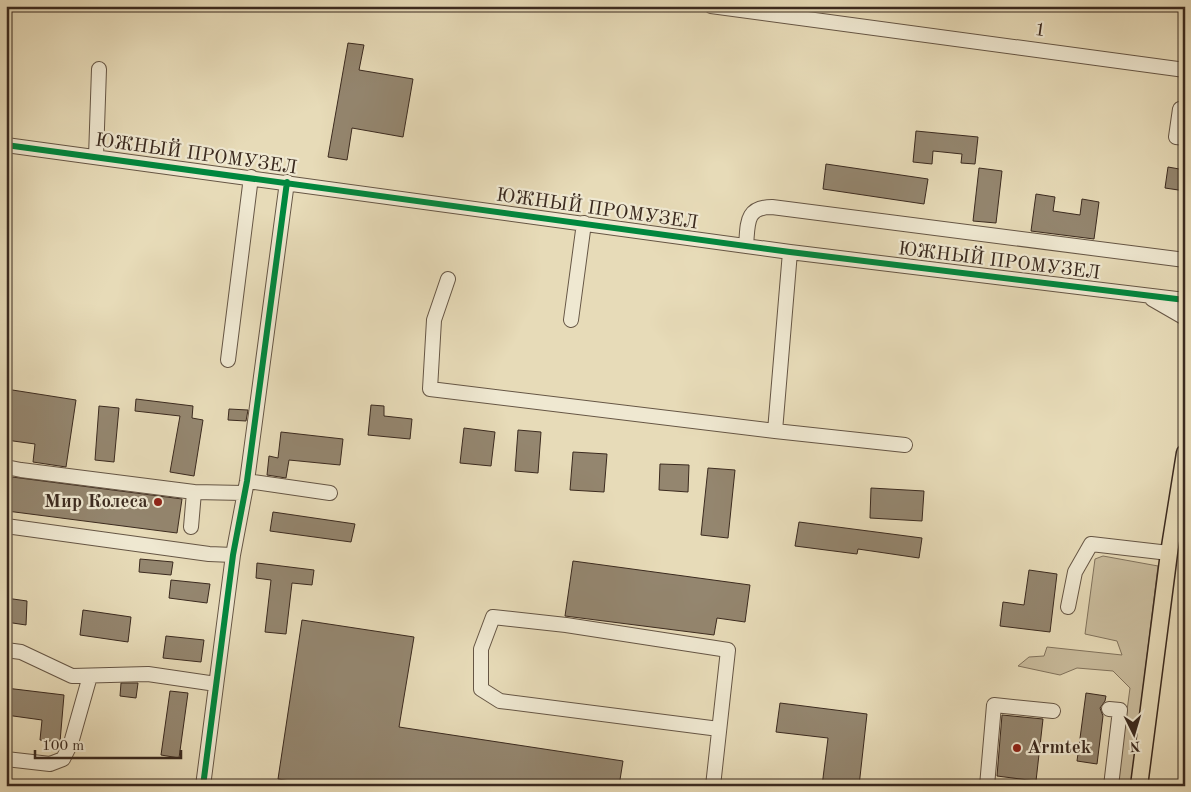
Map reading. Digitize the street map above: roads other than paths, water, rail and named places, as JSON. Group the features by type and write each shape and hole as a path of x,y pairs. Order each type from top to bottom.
{"main road":[{"path":"1140,786 1169,553 1185,453"}],"street":[{"name":"1","path":"712,6 780,10 1185,70"},
{"path":"96,157 99,69"},
{"path":"1185,110 1180,109 1176,136 1185,138"},
{"name":"ЮЖНЫЙ ПРОМУЗЕЛ","path":"6,145 790,252 1185,300"},
{"path":"228,360 251,177"},
{"path":"203,786 233,555 246,487 287,182"},
{"path":"746,246 750,215 760,207 772,207 1185,260"},
{"path":"571,320 584,223"},
{"path":"775,431 790,252"},
{"path":"448,279 434,320 430,389 905,445"},
{"path":"1145,295 1185,318"},
{"path":"6,467 194,492 246,487 330,493"},
{"path":"191,527 194,492"},
{"path":"6,526 209,554 233,555"},
{"path":"1068,607 1075,572 1091,544 1169,553"},
{"path":"713,786 728,650 566,625 493,617 481,649 481,689 500,701 719,729"},
{"path":"6,650 21,652 72,676 148,674 216,684"},
{"path":"6,760 50,764 63,759 71,743 90,676"},
{"path":"987,786 994,705 1053,711"},
{"path":"1109,709 1120,710 1111,786"}],"place":[{"name":"Мир Колеса","path":"158,502"},
{"name":"Armtek","path":"1017,748"}]}
